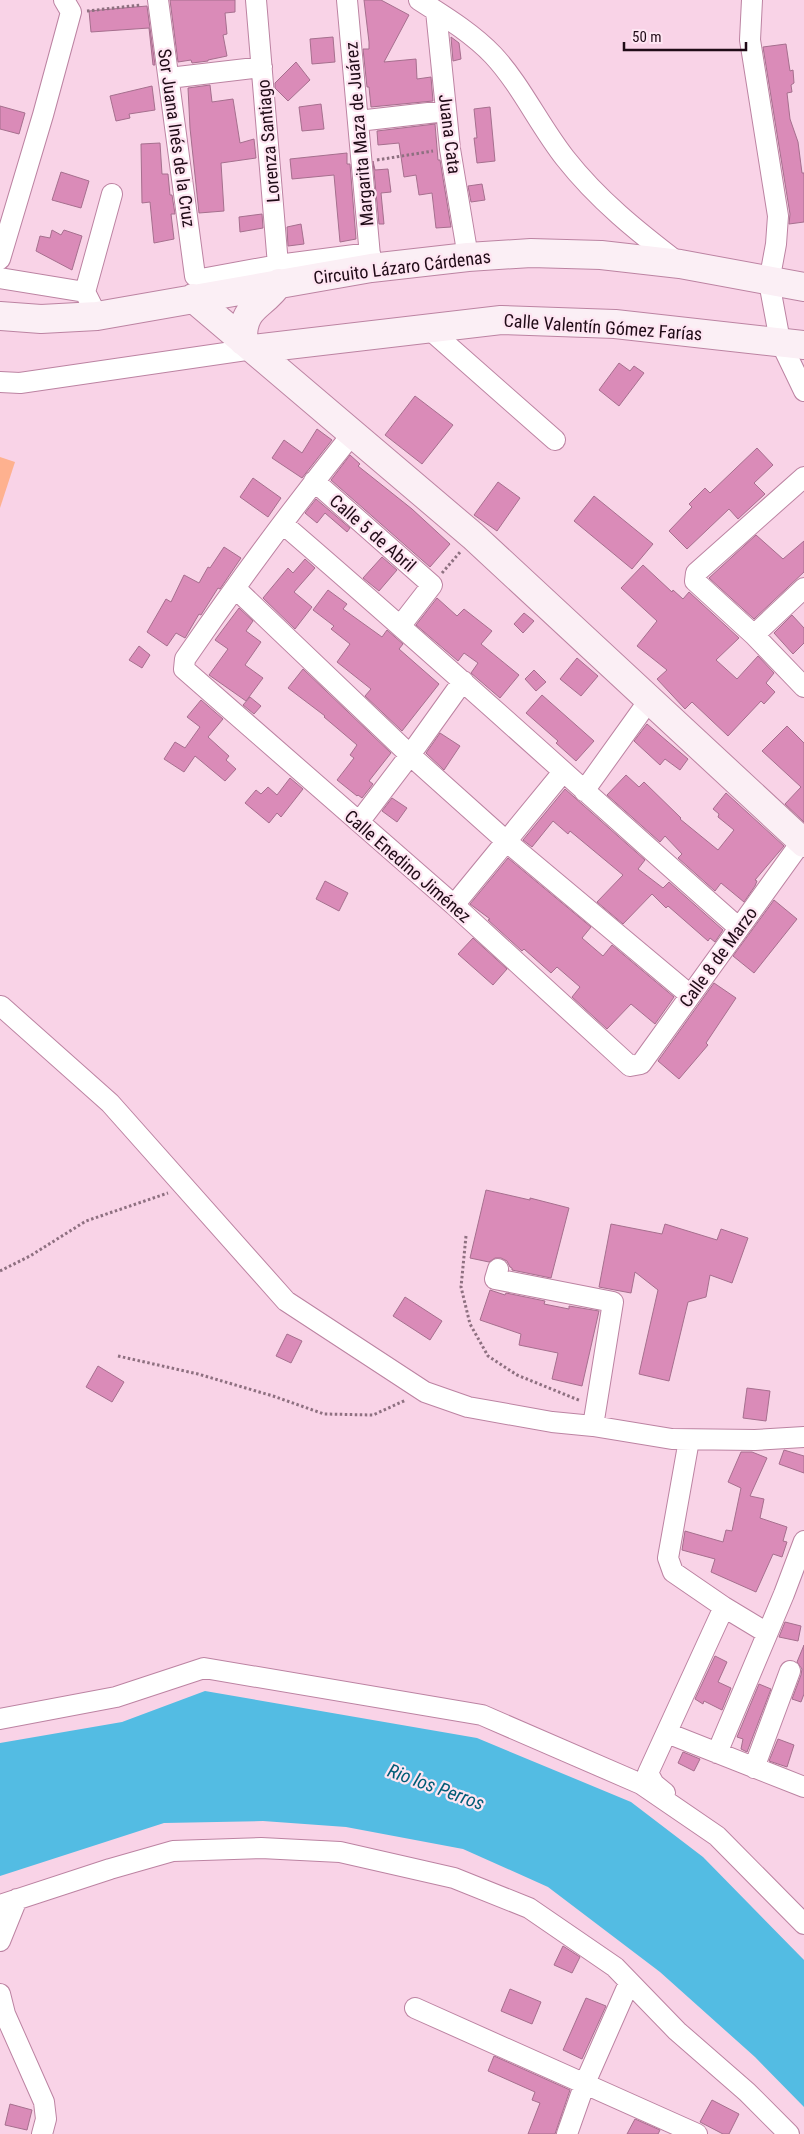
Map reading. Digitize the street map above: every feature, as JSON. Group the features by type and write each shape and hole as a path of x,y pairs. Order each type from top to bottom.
{"street":[{"name":"Lorenza Santiago","path":"256,0 278,274"},
{"name":"Margarita Maza de Juárez","path":"347,0 371,260"},
{"path":"419,0 471,36 493,55 566,159 596,194 637,231 680,264"},
{"path":"752,0 750,40 778,216 776,244 769,282 792,343 804,390"},
{"name":"Sor Juana Inés de la Cruz","path":"159,2 194,287"},
{"path":"0,259 43,115 67,6"},
{"name":"Juana Cata","path":"436,11 450,148 468,257"},
{"path":"169,78 262,67"},
{"path":"358,121 446,111"},
{"path":"97,316 85,292 112,194"},
{"name":"Circuito Lázaro Cárdenas","path":"0,316 41,319 97,316 194,287 371,260 531,253 601,255 680,264 804,287"},
{"path":"248,345 244,321 248,314 272,293 278,274"},
{"path":"0,278 85,292"},
{"path":"194,287 248,345 473,536 803,842"},
{"name":"Calle Valentín Gómez Farías","path":"248,345 501,320 615,324 792,343"},
{"path":"428,328 555,440"},
{"path":"0,382 20,383 248,345"},
{"path":"353,433 314,481 234,588 410,755 506,841 690,995"},
{"path":"804,477 696,573 695,581 754,635 804,686"},
{"name":"Calle 5 de Abril","path":"314,481 432,585"},
{"path":"283,524 401,625 739,928"},
{"path":"401,625 432,585"},
{"name":"Calle Enedino Jiménez","path":"234,588 185,659 184,669 454,905 630,1066"},
{"path":"754,635 804,588"},
{"path":"359,822 463,681"},
{"path":"584,791 650,699"},
{"path":"454,905 563,772"},
{"name":"Calle 8 de Marzo","path":"630,1066 641,1064 803,842"},
{"path":"0,1005 110,1103 286,1301 425,1392 468,1407 552,1422 672,1439 804,1437"},
{"path":"498,1269 495,1278 613,1302 585,1426"},
{"path":"689,1440 668,1558 673,1572 724,1607 767,1633"},
{"path":"717,1753 804,1541"},
{"path":"724,1607 648,1773 654,1784 722,1836 804,1923"},
{"path":"0,1719 116,1697 204,1668 482,1715 641,1784 717,1836 804,1923"},
{"path":"754,1768 790,1671"},
{"path":"667,1733 804,1787"},
{"path":"0,1941 8,1902 110,1869 173,1852 261,1848 340,1852 454,1878 529,1908 615,1967 677,2031 747,2092 789,2134"},
{"path":"566,2134 585,2084 629,1983"},
{"path":"0,1994 5,2014 44,2102 46,2119 42,2134"},
{"path":"415,2008 697,2134"}],"path":[{"path":"67,6 159,2"},
{"path":"362,162 450,148"},
{"path":"432,585 473,536"},
{"path":"0,1270 30,1256 86,1221 185,1187"},
{"path":"466,1236 461,1287 470,1324 488,1356 517,1374 582,1401 585,1426"},
{"path":"118,1356 198,1374 273,1396 324,1414 373,1415 425,1392"}],"shaded area":[{"path":"0,457 15,462 0,508"}],"water":[{"name":"Rio los Perros","path":"205,1691 477,1738 631,1802 703,1857 804,1960 804,2107 755,2057 660,1972 548,1887 463,1849 346,1827 263,1821 164,1823 0,1876 0,1743 122,1722"}],"building":[{"path":"170,0 235,0 235,12 225,13 227,34 223,35 227,56 192,63 191,60 178,62"},
{"path":"364,0 381,0 409,15 384,62 416,59 417,79 431,77 433,101 371,107 363,49 369,49"},
{"path":"147,6 155,65 153,65 149,28 91,32 89,11"},
{"path":"333,37 335,62 312,64 310,39"},
{"path":"451,37 459,43 461,59 453,61"},
{"path":"786,44 790,71 793,70 794,83 791,85 792,92 787,93 790,119 798,142 802,173 804,173 804,222 789,224 790,214 763,47"},
{"path":"296,62 310,80 288,101 275,88 275,83"},
{"path":"210,85 212,102 233,99 240,143 254,139 256,158 221,163 224,211 199,213 190,128 188,88"},
{"path":"152,86 155,110 129,114 130,118 116,121 110,96"},
{"path":"321,104 324,129 302,131 299,107"},
{"path":"0,106 25,113 19,134 0,129"},
{"path":"490,107 495,161 477,163 474,138 477,138 474,109"},
{"path":"435,124 438,160 440,160 451,227 436,228 432,193 419,195 416,175 404,177 399,143 378,145 377,131"},
{"path":"160,143 162,174 168,174 170,195 172,195 175,214 171,214 174,239 154,243 150,202 142,203 141,144"},
{"path":"347,153 347,164 350,164 356,239 340,242 334,175 292,179 290,159"},
{"path":"373,161 375,170 388,169 391,192 381,193 384,224 379,224"},
{"path":"61,172 89,181 81,208 52,200"},
{"path":"482,184 485,200 471,202 468,186"},
{"path":"262,214 263,228 240,232 239,217"},
{"path":"301,224 304,244 288,246 287,227"},
{"path":"52,230 61,235 64,230 82,236 72,270 36,251 40,236 50,238"},
{"path":"619,363 630,371 634,366 644,373 619,406 599,390"},
{"path":"415,396 453,425 422,464 385,435"},
{"path":"317,429 332,440 302,478 272,458 284,440 302,453"},
{"path":"757,448 773,465 754,483 765,494 738,519 729,509 687,549 669,531 692,507 689,504 705,488 710,493"},
{"path":"350,455 360,464 358,466 412,509 450,544 430,567 331,480"},
{"path":"253,478 281,498 268,517 240,497"},
{"path":"498,482 520,498 497,531 474,515"},
{"path":"594,496 653,544 632,569 574,521"},
{"path":"316,499 350,528 347,532 325,513 317,523 305,513"},
{"path":"756,535 783,559 804,541 804,572 754,619 709,578"},
{"path":"224,547 241,558 220,589 218,588 201,615 199,614 185,638 176,633 167,646 147,632 166,599 171,602 184,575 199,583 208,567 210,568"},
{"path":"382,557 397,570 379,591 363,578"},
{"path":"305,559 315,568 294,592 312,607 295,629 263,598 288,568 293,573"},
{"path":"643,565 672,592 673,590 683,599 689,592 739,638 716,660 737,679 758,656 774,673 766,683 775,692 764,704 761,701 728,736 692,702 685,709 657,679 667,670 637,646 657,621 621,588"},
{"path":"328,590 347,604 343,609 382,637 387,630 403,644 399,649 439,684 402,731 365,696 371,689 337,662 350,644 331,629 334,626 313,610"},
{"path":"437,598 457,616 464,609 492,631 481,644 519,675 500,698 471,673 478,663 464,653 458,661 416,625"},
{"path":"239,608 253,621 246,631 261,642 245,665 263,678 246,701 209,675 228,649 215,640"},
{"path":"524,613 534,621 523,633 514,624"},
{"path":"792,615 804,628 804,643 793,654 774,633"},
{"path":"139,646 150,655 142,668 129,660"},
{"path":"577,658 598,676 581,696 560,679"},
{"path":"303,669 391,753 369,781 373,784 362,798 337,780 354,758 350,755 357,745 325,716 288,688"},
{"path":"534,670 546,682 536,691 525,679"},
{"path":"542,695 594,741 576,761 556,743 558,741 526,713"},
{"path":"250,697 261,706 254,714 243,705"},
{"path":"201,700 223,719 208,737 229,756 226,760 236,769 225,781 195,756 184,772 164,759 175,742 185,748 200,727 187,717"},
{"path":"647,724 688,759 680,770 665,759 660,765 634,741"},
{"path":"787,726 804,743 804,822 785,804 801,787 762,751"},
{"path":"440,733 460,746 444,770 426,753"},
{"path":"626,775 639,787 644,782 680,819 718,850 734,830 718,817 719,814 713,809 726,793 784,846 755,880 757,881 755,886 744,902 721,883 715,891 678,858 682,854 665,836 660,842 607,795"},
{"path":"290,778 303,789 281,817 277,813 269,823 245,803 256,790 261,794 268,787 277,795"},
{"path":"565,789 645,860 638,869 663,888 669,882 723,930 715,942 710,938 708,941 668,906 666,908 652,894 623,924 597,902 623,875 570,831 568,834 553,821 532,847 523,840"},
{"path":"392,798 407,808 397,822 382,811"},
{"path":"508,858 591,927 582,938 603,956 612,945 674,997 655,1024 631,1004 607,1029 572,997 580,987 557,967 551,973 524,949 522,951 488,920 490,919 470,904"},
{"path":"325,881 348,893 339,911 316,899"},
{"path":"774,900 797,919 754,973 733,956"},
{"path":"473,938 507,969 493,985 458,954"},
{"path":"714,983 736,998 706,1043 708,1045 679,1079 658,1061"},
{"path":"486,1190 530,1200 530,1198 569,1208 551,1278 512,1270 507,1261 501,1258 495,1258 489,1262 470,1258"},
{"path":"611,1224 662,1234 665,1224 717,1240 721,1229 748,1238 732,1283 710,1275 706,1297 688,1302 669,1381 639,1374 658,1290 635,1272 631,1293 599,1287"},
{"path":"490,1290 505,1295 506,1293 545,1301 544,1304 569,1309 569,1306 599,1311 582,1386 552,1379 558,1353 519,1345 521,1334 480,1320"},
{"path":"405,1297 442,1321 430,1340 393,1316"},
{"path":"287,1334 302,1341 291,1363 276,1356"},
{"path":"98,1366 124,1382 112,1402 86,1387"},
{"path":"747,1388 770,1391 766,1421 743,1418"},
{"path":"784,1450 804,1456 804,1473 779,1464"},
{"path":"741,1452 752,1452 767,1458 750,1496 764,1499 760,1518 787,1527 783,1541 787,1542 782,1557 773,1554 756,1592 711,1572 715,1559 682,1550 685,1531 723,1542 726,1530 732,1531 741,1488 728,1482"},
{"path":"785,1622 801,1626 798,1641 779,1637"},
{"path":"804,1645 804,1694 801,1702 792,1699 801,1675 802,1669 797,1662"},
{"path":"715,1656 727,1662 718,1682 731,1688 722,1710 704,1701 703,1704 695,1699"},
{"path":"759,1684 771,1689 747,1752 741,1749 743,1739 737,1737"},
{"path":"778,1739 794,1745 787,1767 769,1761"},
{"path":"683,1752 700,1759 694,1771 678,1763"},
{"path":"563,1946 580,1957 572,1973 554,1965"},
{"path":"510,1989 541,2002 532,2024 501,2011"},
{"path":"586,1998 606,2006 582,2059 563,2050"},
{"path":"494,2056 570,2090 555,2134 528,2134 540,2103 532,2100 535,2092 488,2071"},
{"path":"712,2100 739,2114 729,2134 723,2134 700,2122"},
{"path":"10,2104 32,2110 27,2130 5,2125"},
{"path":"635,2119 660,2130 658,2134 627,2134"}]}
